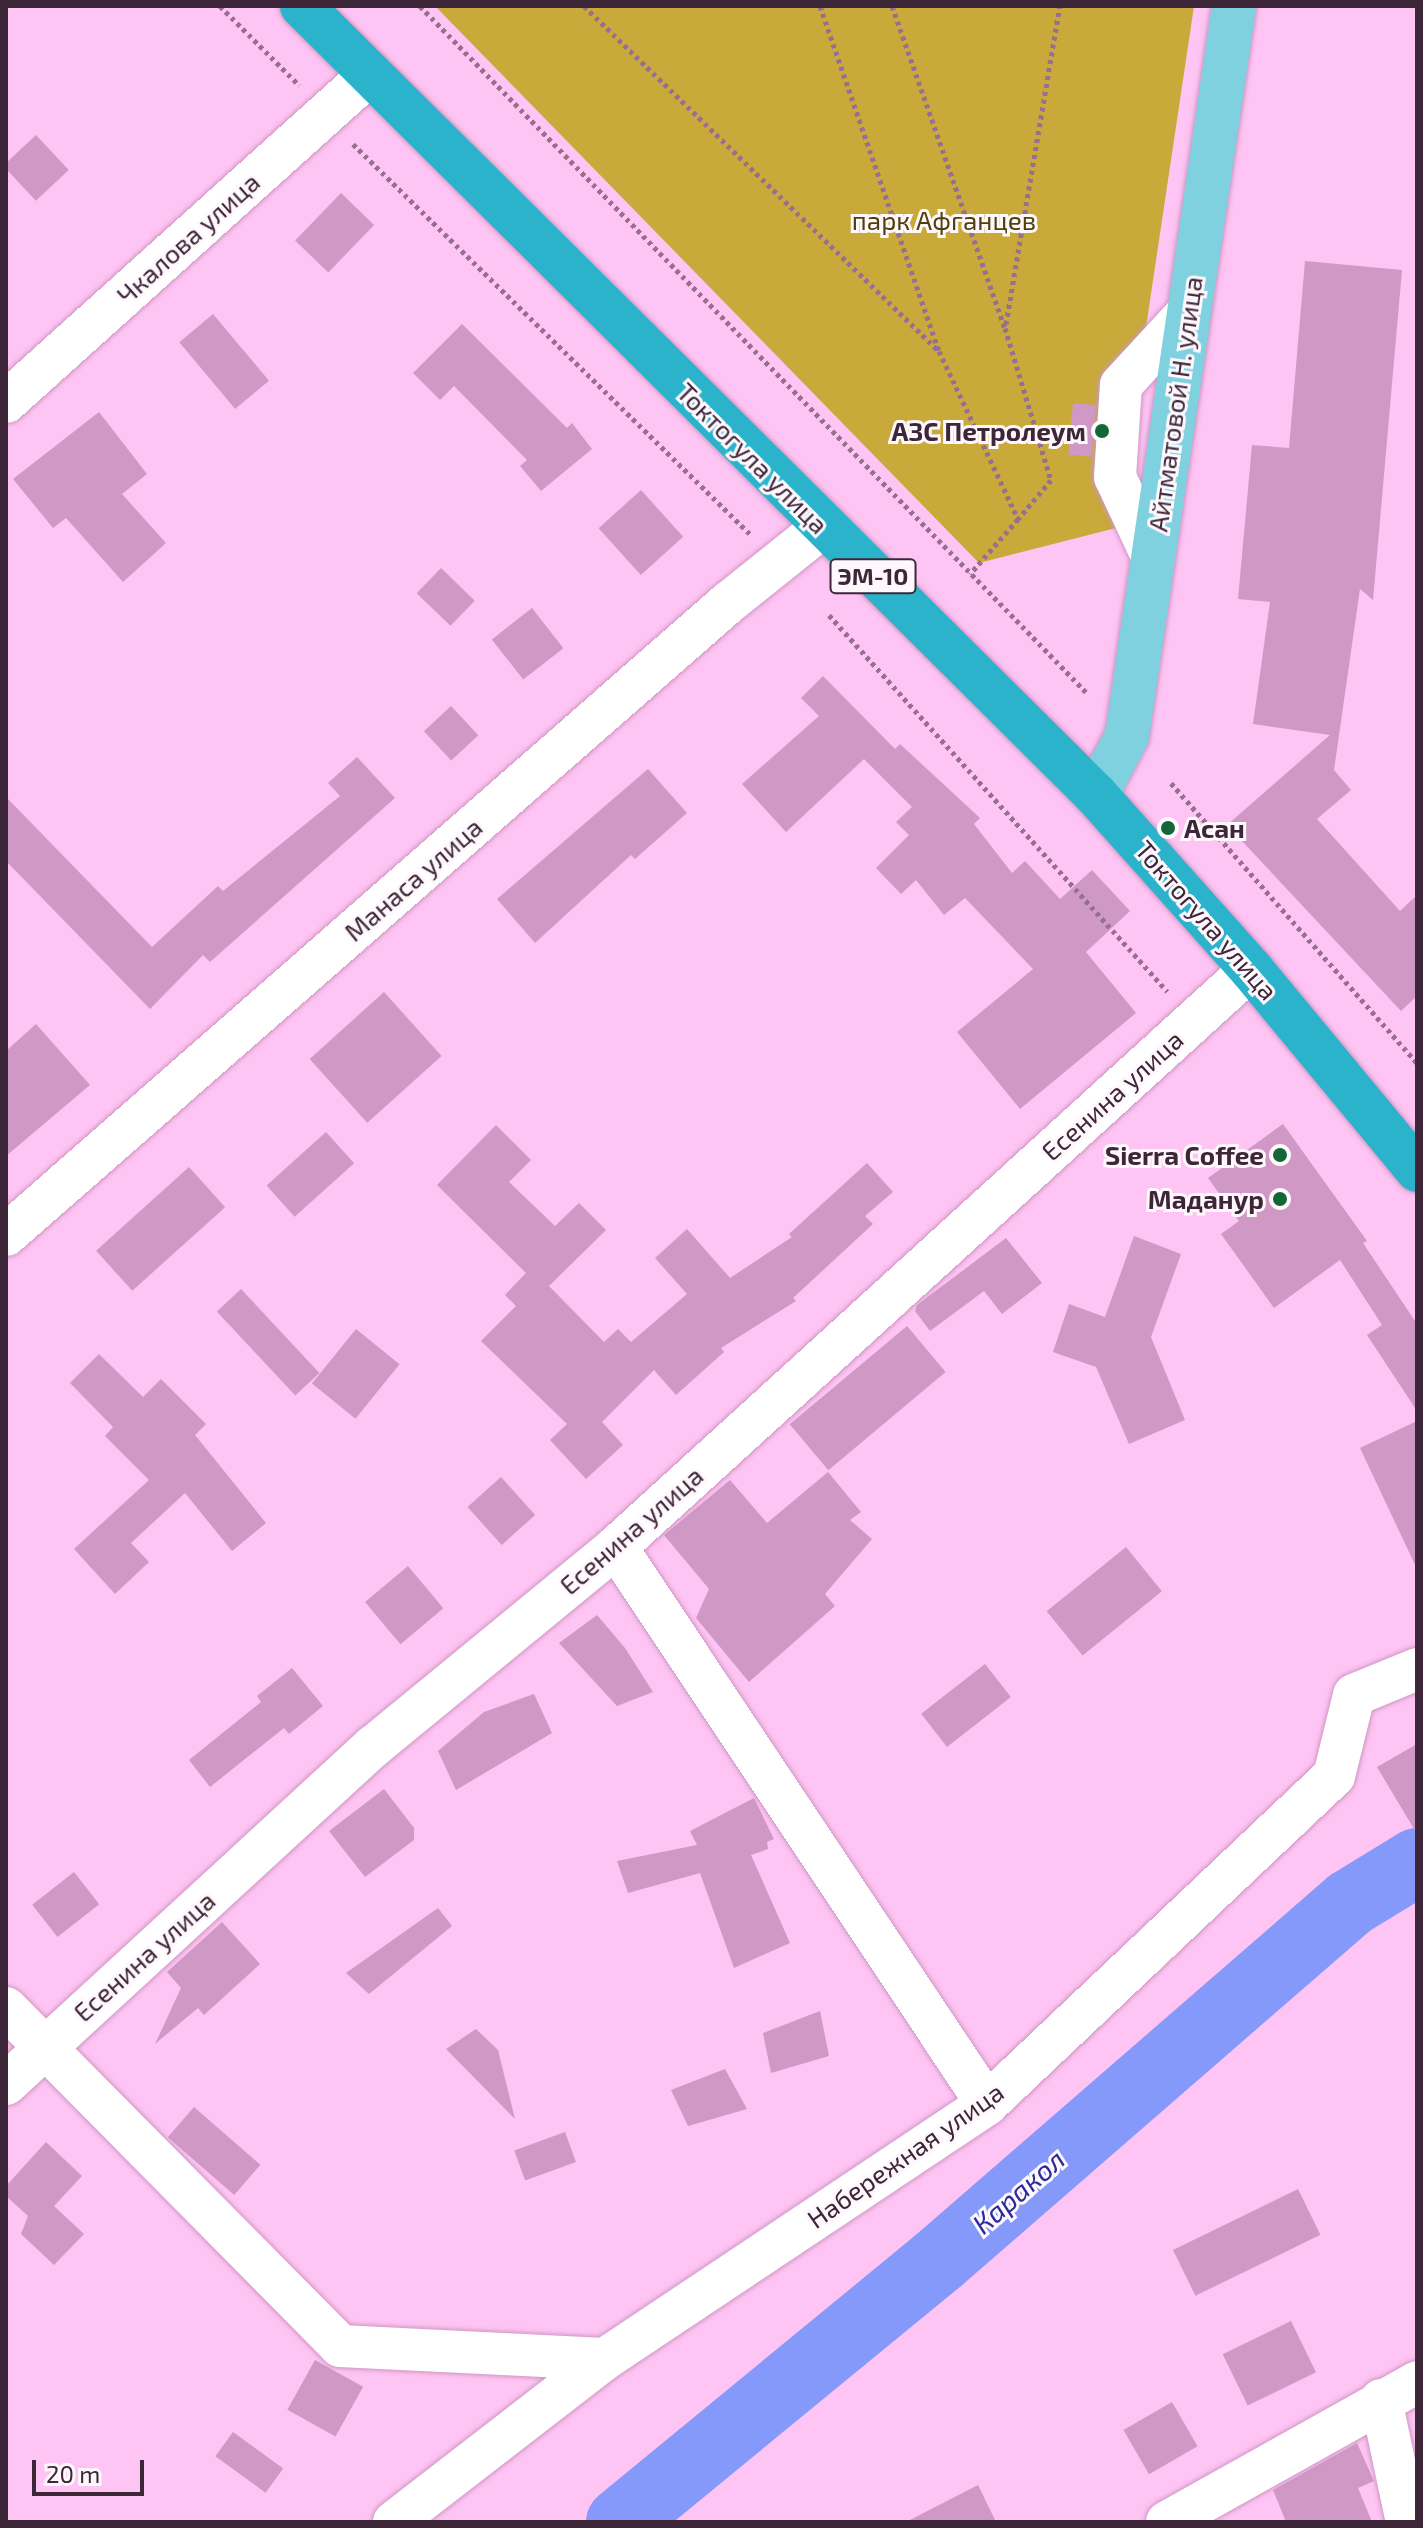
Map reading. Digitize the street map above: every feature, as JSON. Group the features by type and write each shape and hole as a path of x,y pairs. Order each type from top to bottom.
{"highway":[{"name":"Токтогула улица","path":"302,6 1096,795 1412,1153"}],"main road":[{"name":"Айтматовой Н. улица","path":"1096,795 1127,736 1234,6"}],"street":[{"name":"Чкалова улица","path":"6,402 370,74"},
{"name":"Манаса улица","path":"6,1235 728,603 823,527"},
{"name":"Есенина улица","path":"6,2084 374,1746 616,1547 1251,969"},
{"path":"616,1547 987,2104"},
{"name":"Набережная улица","path":"394,2522 605,2359 987,2104 1334,1776 1354,1695 1417,1669"},
{"path":"6,2008 340,2346 605,2359"},
{"path":"1167,2522 1399,2391 1407,2522"}],"path":[{"path":"220,6 300,85"},
{"path":"420,6 1086,692"},
{"path":"584,6 939,351"},
{"path":"820,6 939,351 1018,519"},
{"path":"892,6 1005,328 1051,480 970,574"},
{"path":"1005,328 1060,6"},
{"path":"353,144 762,546"},
{"path":"829,615 1167,991"},
{"path":"1171,783 1417,1063"}],"green space":[{"name":"парк Афганцев","path":"435,6 1194,6 1116,528 979,563"}],"building":[{"path":"36,135 69,170 36,201 6,169 6,163"},
{"path":"341,193 374,225 328,272 295,240"},
{"path":"1305,261 1402,270 1373,600 1360,589 1334,770 1351,790 1317,819 1400,911 1417,895 1417,996 1401,1011 1227,825 1330,735 1253,724 1270,602 1238,599 1252,445 1289,448"},
{"path":"213,314 269,381 235,409 179,342"},
{"path":"462,324 567,428 572,423 592,449 541,491 520,466 527,460 454,386 440,400 413,373"},
{"path":"1073,403 1096,405 1091,457 1068,455"},
{"path":"99,412 147,474 122,494 166,543 123,582 66,518 53,528 13,479"},
{"path":"641,490 683,537 641,575 599,528"},
{"path":"441,568 475,601 450,626 417,593"},
{"path":"532,608 563,648 523,680 492,639"},
{"path":"823,676 895,749 900,744 980,818 974,824 1012,873 1025,861 1060,899 1092,870 1130,911 1086,952 1136,1013 1020,1109 957,1032 1033,969 965,898 944,915 916,880 901,894 876,868 909,835 896,822 912,807 864,759 786,832 742,784 819,716 801,698"},
{"path":"451,706 478,735 451,760 424,731"},
{"path":"357,757 395,798 210,962 203,955 150,1009 6,861 6,797 152,947 218,886 223,891 340,796 328,783"},
{"path":"648,769 687,813 635,859 631,855 535,943 497,899"},
{"path":"384,992 442,1056 367,1123 310,1059"},
{"path":"36,1024 90,1085 6,1156 6,1051"},
{"name":"Маданур","path":"1283,1124 1367,1241 1363,1243 1417,1324 1417,1411 1367,1335 1382,1325 1340,1260 1274,1308 1221,1234 1239,1221 1208,1178"},
{"path":"496,1125 531,1160 509,1182 555,1226 579,1203 606,1230 549,1286 604,1342 618,1329 631,1342 687,1294 655,1258 687,1229 730,1278 792,1237 789,1234 867,1163 893,1192 865,1216 873,1224 793,1298 796,1301 721,1348 724,1352 676,1395 654,1370 602,1422 623,1445 586,1479 550,1440 567,1424 481,1341 516,1306 505,1295 526,1273 437,1185"},
{"path":"326,1132 354,1163 295,1217 267,1186"},
{"path":"189,1167 225,1207 132,1291 96,1251"},
{"path":"1134,1236 1181,1254 1151,1337 1185,1420 1129,1444 1096,1367 1053,1352 1069,1304 1105,1317"},
{"path":"1006,1238 1042,1283 1002,1314 984,1291 930,1331 915,1311 917,1305"},
{"path":"241,1289 319,1373 295,1396 217,1312"},
{"path":"907,1326 946,1372 828,1470 790,1424"},
{"path":"356,1329 400,1364 355,1419 312,1383"},
{"path":"99,1354 143,1397 161,1379 206,1424 195,1435 266,1523 232,1551 185,1493 131,1543 149,1562 115,1594 74,1549 149,1480 105,1436 113,1427 70,1383"},
{"path":"1417,1421 1417,1569 1360,1448"},
{"path":"828,1472 861,1512 850,1520 872,1539 825,1594 835,1606 749,1682 696,1618 709,1589 664,1535 730,1480 767,1523"},
{"path":"501,1477 535,1515 502,1545 468,1507"},
{"path":"1126,1547 1162,1591 1083,1655 1047,1611"},
{"path":"408,1566 443,1608 400,1644 365,1602"},
{"path":"597,1615 625,1648 653,1692 617,1706 559,1643"},
{"path":"985,1664 1011,1697 947,1747 921,1714"},
{"path":"292,1668 323,1706 289,1734 284,1728 210,1787 189,1760 261,1702 257,1696"},
{"path":"534,1694 552,1733 456,1790 438,1751 484,1712"},
{"path":"1417,1744 1417,1834 1377,1767"},
{"path":"384,1789 414,1828 414,1840 365,1877 329,1831"},
{"path":"754,1798 774,1839 767,1842 768,1849 751,1855 790,1943 734,1968 700,1873 628,1893 617,1861 697,1845 690,1831"},
{"path":"74,1872 99,1904 57,1937 32,1905"},
{"path":"438,1908 452,1926 369,1994 346,1973"},
{"path":"222,1922 260,1964 204,2015 198,2008 155,2044 181,1988 167,1972"},
{"path":"820,2011 829,2056 771,2073 763,2033"},
{"path":"476,2029 498,2050 515,2119 446,2049"},
{"path":"725,2069 747,2109 688,2126 671,2090"},
{"path":"194,2107 260,2165 234,2195 168,2137"},
{"path":"565,2132 576,2162 525,2181 514,2150"},
{"path":"46,2142 82,2176 54,2206 84,2234 54,2265 21,2234 28,2216 6,2196 6,2186"},
{"path":"1298,2189 1320,2235 1195,2296 1173,2250"},
{"path":"1291,2321 1316,2372 1248,2406 1223,2354"},
{"path":"315,2360 363,2387 335,2437 287,2410"},
{"path":"1172,2402 1198,2446 1149,2474 1124,2430"},
{"path":"233,2432 283,2468 266,2493 215,2456"},
{"path":"1357,2443 1374,2481 1358,2488 1372,2522 1286,2522 1273,2490"},
{"path":"978,2485 996,2522 906,2522"}],"waterway":[{"name":"Каракол","path":"620,2522 939,2260 1350,1903 1417,1862"}],"place":[{"name":"АЗС Петролеум","path":"1102,431"},
{"name":"Асан","path":"1168,828"},
{"name":"Sierra Coffee","path":"1280,1155"},
{"name":"Маданур","path":"1280,1199"}]}
